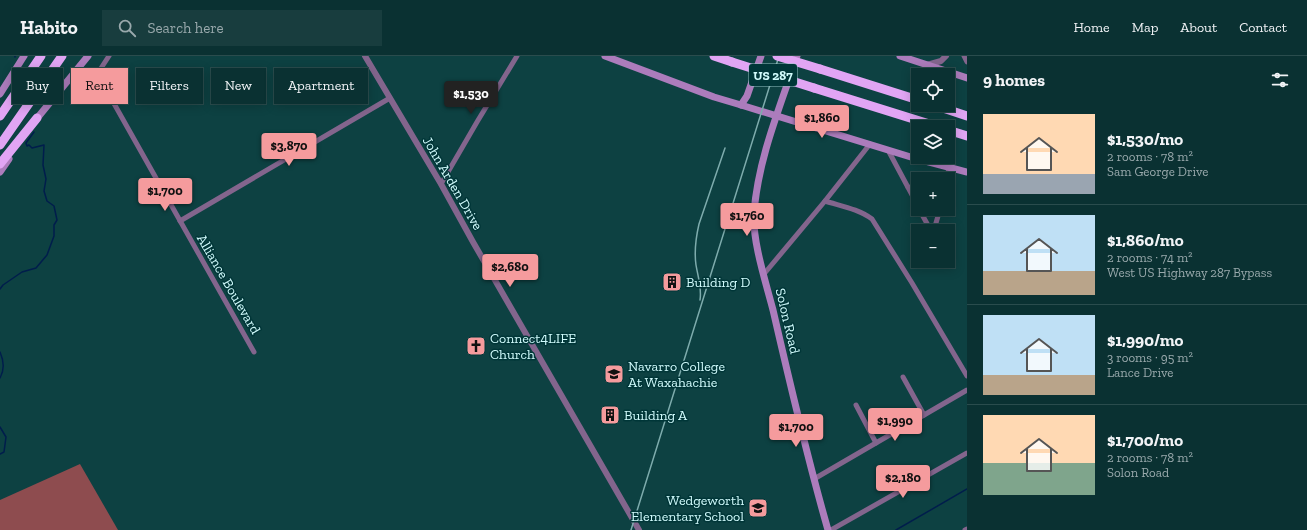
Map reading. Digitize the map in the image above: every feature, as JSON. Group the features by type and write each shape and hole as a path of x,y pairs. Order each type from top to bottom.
{"highway":[{"path":"0,116 41,56"},
{"path":"0,145 62,56"},
{"name":"US 287","path":"714,56 917,120"},
{"name":"US 287","path":"776,56 911,98"},
{"path":"955,112 967,116"},
{"path":"0,164 37,118"},
{"path":"955,132 967,136"}],"main road":[{"path":"0,94 24,56"},
{"path":"79,68 88,56"},
{"path":"605,56 714,98 967,172"},
{"path":"741,105 747,96 761,56"},
{"name":"Solon Road","path":"797,56 759,175 754,213 754,228 795,405 828,530"},
{"path":"900,56 967,78"},
{"path":"0,172 37,118 71,78"}],"street":[{"path":"101,68 109,56"},
{"name":"John Arden Drive","path":"365,56 441,184 639,530"},
{"path":"441,184 518,56"},
{"path":"928,65 941,61 946,56"},
{"path":"964,56 967,62"},
{"path":"180,221 390,98"},
{"name":"Alliance Boulevard","path":"114,104 254,352"},
{"path":"764,274 826,202 870,144"},
{"path":"888,150 911,193"},
{"path":"948,172 949,167"},
{"path":"826,202 858,211 866,214 872,219 967,376"},
{"path":"923,216 932,230 934,230 938,216"},
{"path":"903,377 924,415"},
{"path":"814,479 967,390"},
{"path":"856,405 876,443"},
{"path":"831,530 967,453"}],"shaded area":[{"path":"80,464 118,530 0,530 0,500"}],"waterway":[{"path":"0,289 3,285 22,272 36,268 47,255 54,236 54,225 57,220 54,206 47,201 44,191 46,179 43,165 44,145 32,148 29,145 27,146 26,143 34,132"},
{"path":"0,352 3,365 3,371 0,378"},
{"path":"0,427 6,437 4,452 0,454"},
{"path":"896,530 967,489"}],"railway":[{"path":"631,530 779,56"},
{"path":"700,300 700,287 695,260 697,234 725,148"}],"place":[{"name":"Building D","path":"672,282"},
{"name":"Connect4LIFE Church","path":"476,346"},
{"name":"Navarro College At Waxahachie","path":"614,374"},
{"name":"Building A","path":"610,415"},
{"name":"Wedgeworth Elementary School","path":"758,508"}]}
